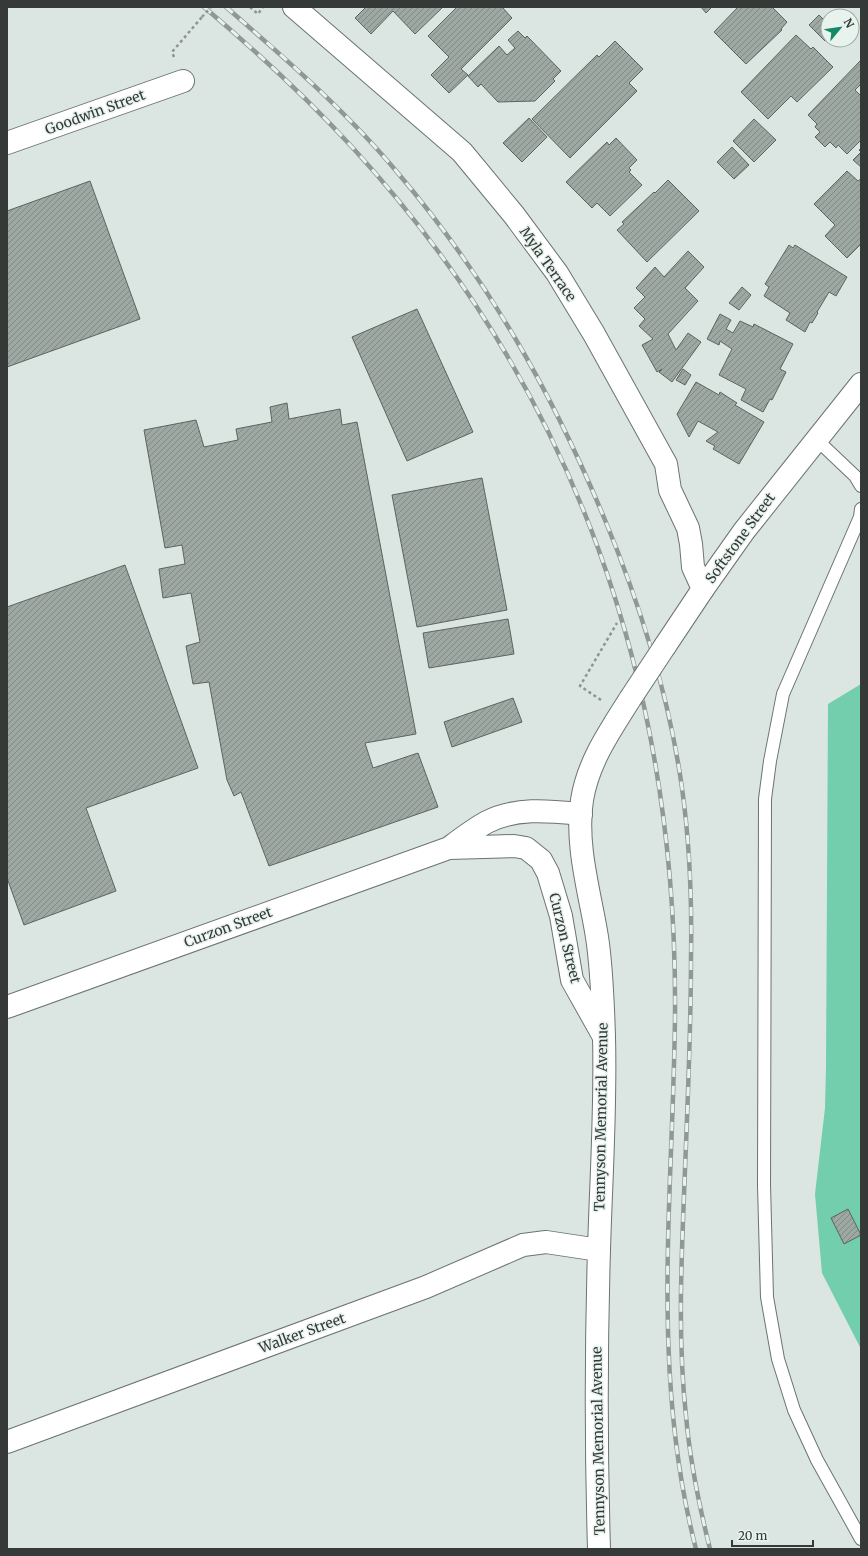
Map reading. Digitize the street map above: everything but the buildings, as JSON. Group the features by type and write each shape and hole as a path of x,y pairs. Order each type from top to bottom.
{"street":[{"name":"Myla Terrace","path":"294,7 432,124 462,152 486,180 557,273 594,334 666,464 670,490 688,528 694,567 703,589"},
{"name":"Goodwin Street","path":"7,143 183,81"},
{"name":"Softstone Street","path":"630,698 703,589 749,525 861,384"},
{"name":"Tennyson Memorial Avenue","path":"599,1549 596,1456 604,1037 600,954 582,847 581,814 582,800 590,769 606,737 630,698"},
{"name":"Curzon Street","path":"7,1007 448,848 488,822 514,814 534,811 581,814"},
{"name":"Curzon Street","path":"448,848 514,846 526,848 541,860 548,873 561,916 572,980 604,1037"},
{"name":"Walker Street","path":"7,1442 426,1287 523,1245 546,1242 599,1250"}],"lane":[{"path":"816,439 855,476 861,486"},
{"path":"861,509 860,517 783,694 770,761 765,799 764,1161 767,1297 778,1359 794,1410 817,1460 861,1539"}],"path":[{"path":"172,52 211,7"},
{"path":"250,7 258,14 263,7"},
{"path":"603,702 580,686 617,623"}],"green space":[{"path":"861,684 861,1349 822,1273 815,1194 825,1108 828,704"}],"railway":[{"path":"204,7 243,40 335,128 430,241 497,339 553,442 599,550 633,661 657,776 671,895 675,1017 669,1218 669,1350 673,1417 682,1483 696,1549"},
{"path":"226,7 293,66 357,128 397,172 430,212 460,253 515,338 563,427 605,520 642,619 670,719 682,788 689,852 691,988 681,1277 681,1333 683,1388 692,1466 710,1549"}]}
